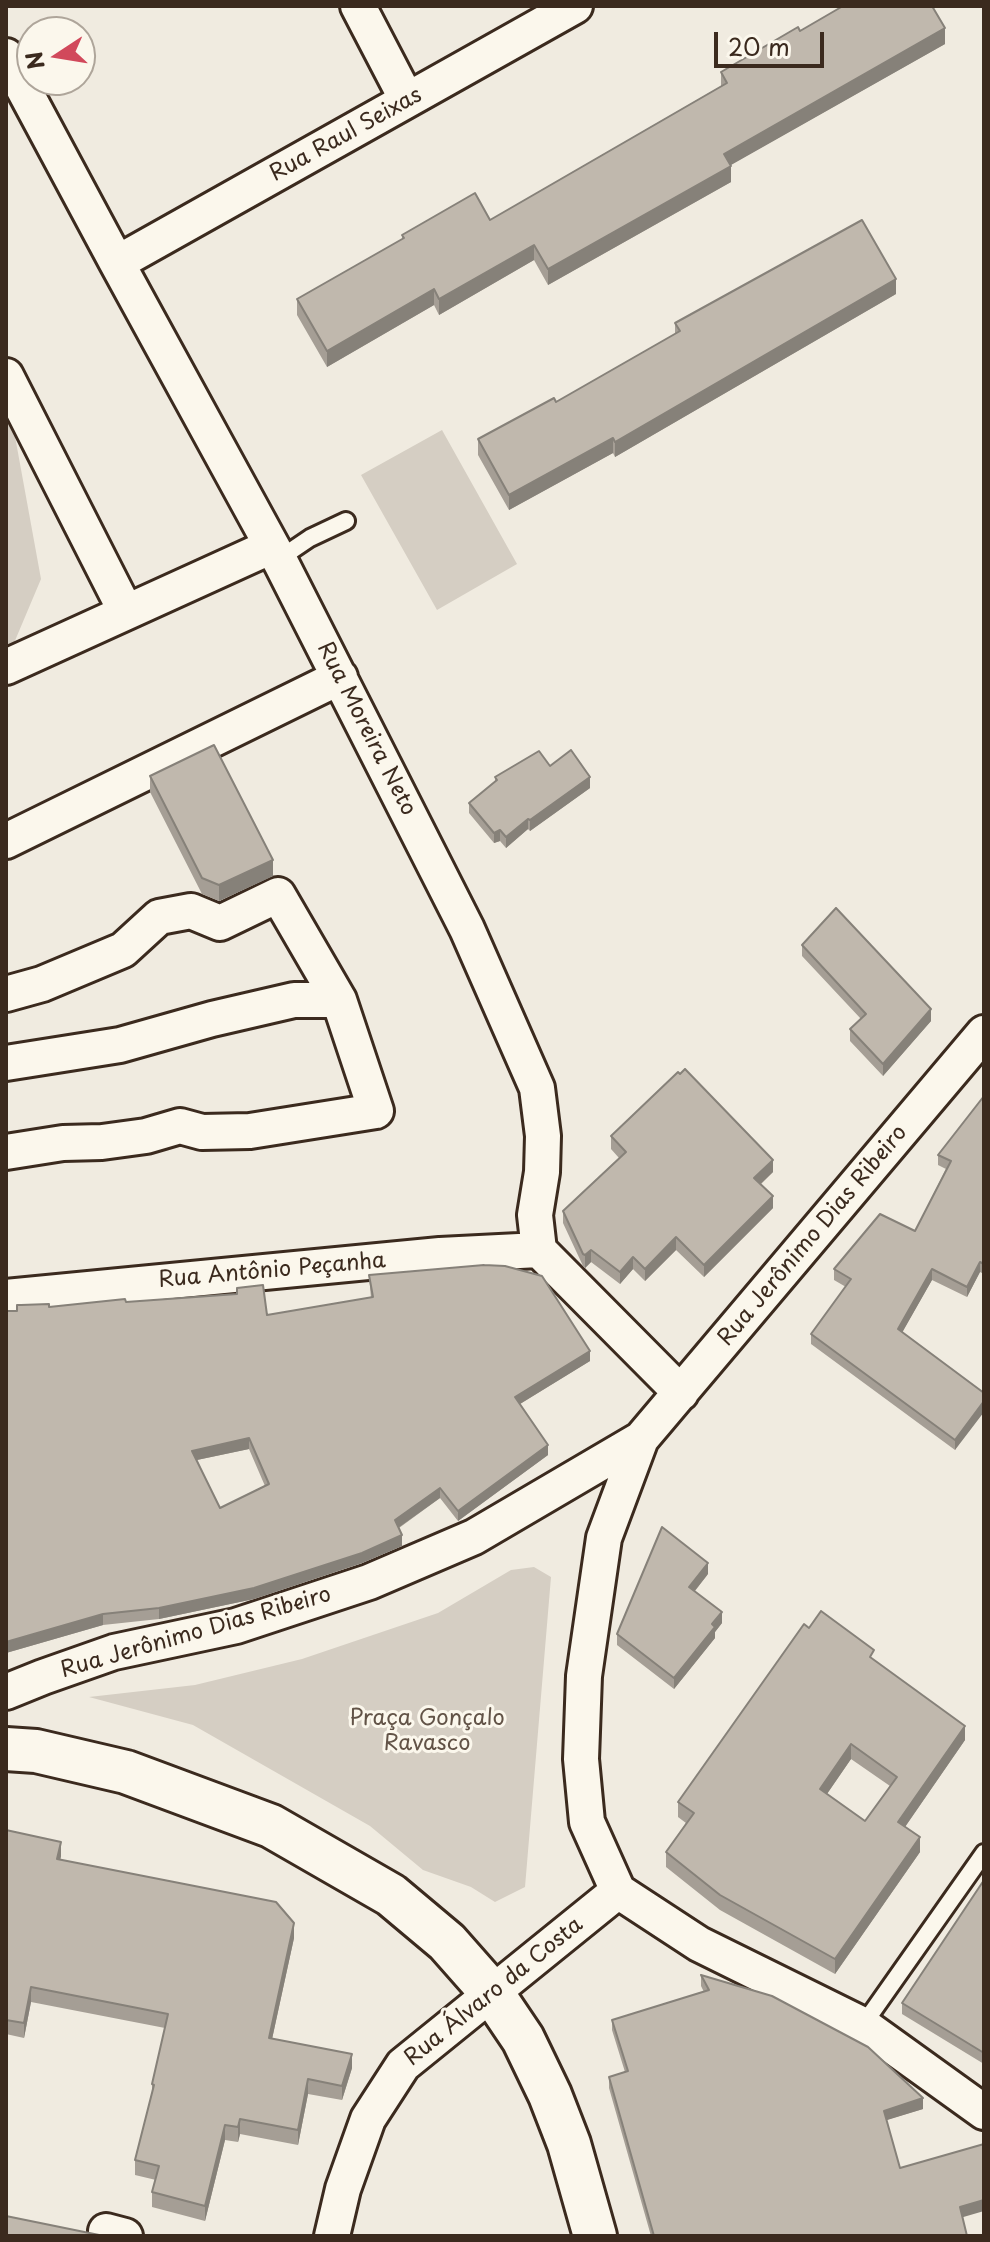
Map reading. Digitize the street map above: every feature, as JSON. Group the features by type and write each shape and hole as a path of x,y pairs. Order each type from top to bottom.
{"street":[{"path":"358,6 407,100"},
{"name":"Rua Raul Seixas","path":"117,263 575,6"},
{"name":"Rua Moreira Neto","path":"9,67 276,552 467,929 537,1088 543,1136 542,1172 535,1215 539,1250"},
{"path":"6,376 126,612"},
{"path":"6,667 126,612 276,552"},
{"path":"6,841 340,677"},
{"path":"6,994 42,984 123,950 159,917 191,911 220,923 278,895 339,1000 376,1111 250,1131 202,1132 180,1126 146,1136 63,1143 6,1152"},
{"path":"6,1063 120,1045 294,1000 339,1000"},
{"name":"Rua Jerônimo Dias Ribeiro","path":"6,1692 114,1652 236,1626 369,1582 474,1537 641,1439 984,1033"},
{"path":"539,1250 681,1393"},
{"name":"Rua Antônio Peçanha","path":"6,1297 412,1258 539,1250"},
{"name":"Rua Jerônimo Dias Ribeiro","path":"618,1891 587,1822 581,1759 584,1676 604,1538 641,1439"},
{"path":"6,1749 36,1751 126,1772 271,1826 391,1895 447,1942 492,1993 523,2039 569,2144 595,2236"},
{"path":"618,1891 699,1944 863,2025 984,2112"},
{"name":"Rua Álvaro da Costa","path":"332,2236 343,2189 368,2119 403,2065 618,1891"}],"lane":[{"path":"276,552 346,521"},
{"path":"863,2025 984,1853"}],"green space":[{"path":"6,387 41,579 6,662"},
{"path":"442,430 517,564 437,610 361,475"},
{"name":"Praça Gonçalo Ravasco","path":"534,1567 551,1577 525,1887 495,1902 471,1887 423,1870 370,1826 193,1725 89,1697 195,1685 302,1659 438,1613 511,1570"}],"building":[{"path":"843,6 932,6 945,28 724,154 731,166 548,269 534,245 439,299 434,289 327,351 297,299 475,193 490,220 727,83 721,72 798,27 800,31"},
{"path":"862,220 896,279 615,442 613,438 509,495 478,439 554,398 556,402 680,331 675,323"},
{"path":"214,745 273,860 219,885 202,878 150,776"},
{"path":"571,750 590,777 506,837 500,830 494,833 469,803 497,780 495,777 539,751 550,766"},
{"path":"836,908 931,1009 883,1064 850,1029 866,1014 802,945"},
{"path":"685,1069 773,1160 754,1178 773,1196 704,1265 676,1237 645,1269 633,1257 620,1272 591,1250 583,1254 563,1211 626,1152 611,1136 678,1072 680,1074"},
{"path":"984,1096 984,1264 980,1262 967,1287 932,1269 898,1329 984,1393 984,1401 955,1440 811,1334 851,1279 834,1269 880,1214 915,1231 951,1161 938,1155"},
{"path":"484,1265 505,1266 542,1276 590,1351 515,1397 548,1445 458,1511 440,1488 395,1520 402,1535 362,1553 254,1588 159,1608 103,1614 6,1642 6,1311 17,1311 17,1305 49,1304 49,1307 125,1299 126,1302 237,1294 237,1288 263,1285 267,1315 373,1297 369,1275","holes":["249,1438 269,1484 220,1508 192,1451"]},
{"path":"662,1527 708,1563 689,1587 722,1612 712,1624 715,1627 674,1678 617,1634"},
{"path":"821,1611 874,1650 870,1657 965,1726 898,1822 920,1837 835,1959 720,1895 666,1852 694,1813 678,1802 804,1624 809,1628","holes":["851,1744 897,1777 865,1821 820,1789"]},
{"path":"6,1830 61,1842 57,1859 276,1902 294,1923 269,2038 352,2054 342,2086 308,2079 298,2130 240,2119 238,2127 225,2125 205,2206 152,2192 159,2166 135,2160 168,2014 31,1987 24,2023 6,2020"},
{"path":"984,1880 984,2053 902,2003"},
{"path":"701,1975 772,1996 868,2047 923,2098 884,2111 900,2168 984,2144 984,2200 960,2207 967,2236 654,2236 609,2077 628,2071 612,2020 709,1990"},
{"path":"6,2216 104,2236 6,2236"}]}
